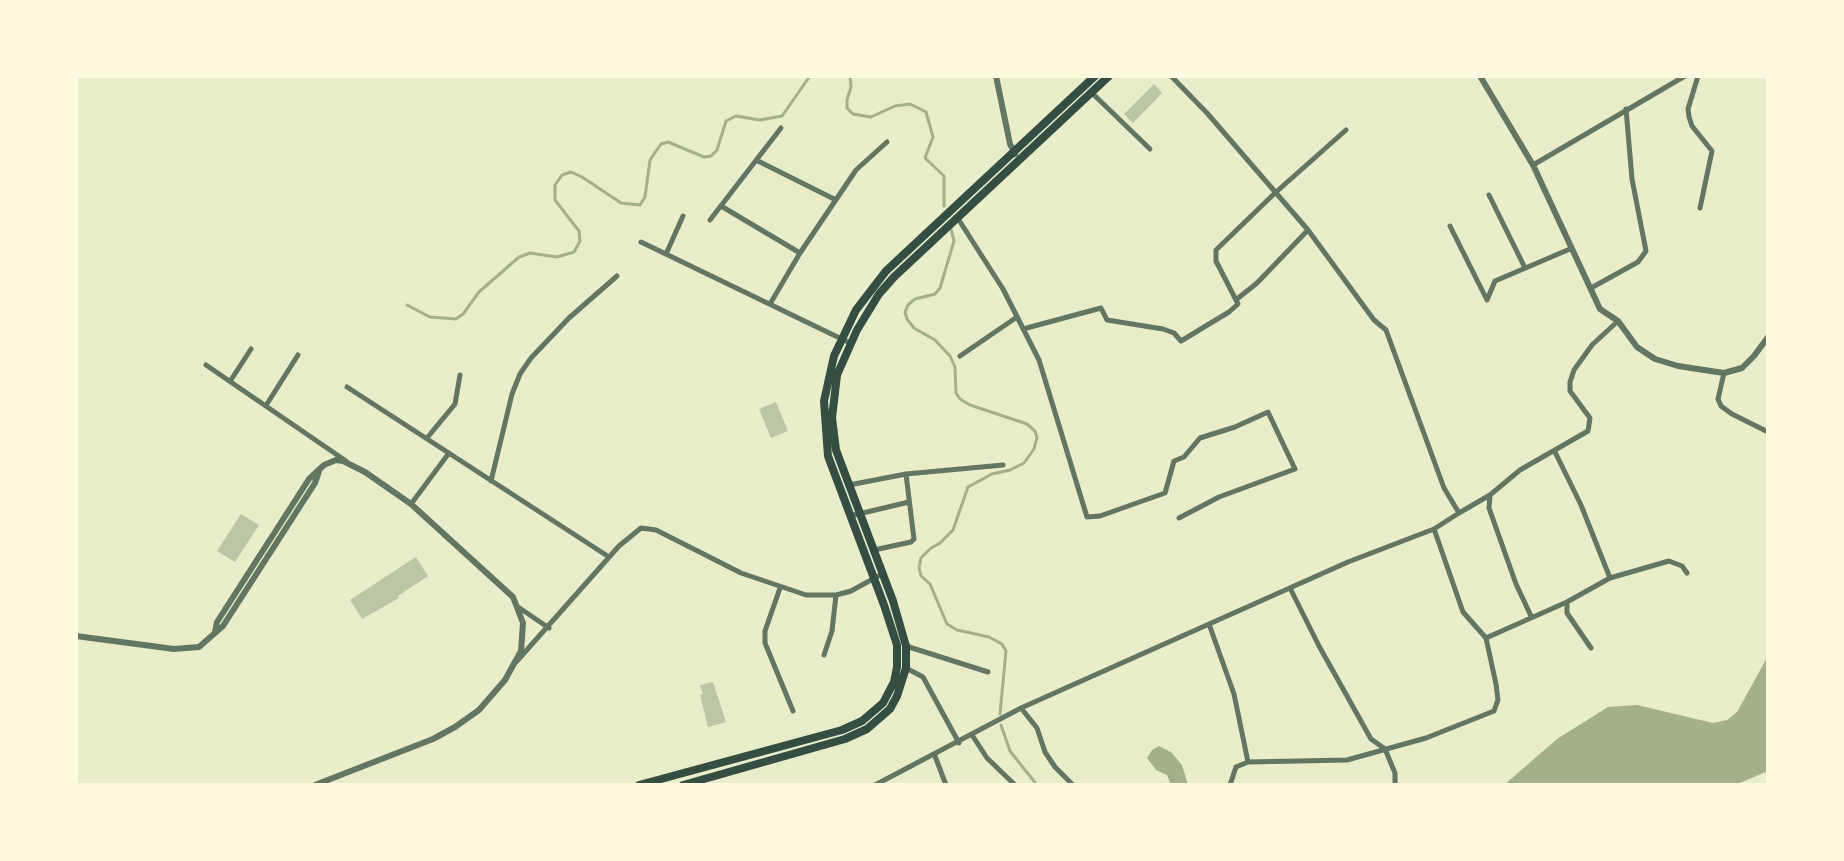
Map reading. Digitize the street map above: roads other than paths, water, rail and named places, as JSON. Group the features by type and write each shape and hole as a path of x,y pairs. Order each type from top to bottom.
{"main road":[{"path":"683,785 713,781 845,739 867,729 890,709 906,668 906,646 828,456 825,388 841,339 863,300 886,271 1095,76"},
{"path":"639,785 842,730 862,721 883,703 894,682 898,656 873,550 854,515 828,425 837,375 850,343 886,286 1109,76"}],"street":[{"path":"996,76 1014,152 1020,160"},
{"path":"1171,76 1308,230 1374,320 1386,330 1444,488 1459,513"},
{"path":"1480,76 1533,165 1600,309 1618,321 1637,347 1655,359 1678,366 1724,373 1742,368 1768,337"},
{"path":"1533,165 1685,76"},
{"path":"1698,76 1688,109 1689,117 1692,126 1712,149 1700,208"},
{"path":"1092,93 1150,149"},
{"path":"1591,288 1638,262 1646,251 1632,179 1626,109"},
{"path":"710,220 781,128"},
{"path":"1023,329 1101,308 1107,320 1163,329 1174,333 1181,341 1229,312 1238,304 1237,299 1216,261 1216,250 1346,130"},
{"path":"770,304 835,199 856,170 887,142"},
{"path":"756,160 835,199"},
{"path":"1489,195 1525,268"},
{"path":"721,206 800,253"},
{"path":"666,254 683,216"},
{"path":"957,217 990,266 1039,360 1087,517 1100,516 1165,493 1174,461 1184,457 1200,438 1268,412 1295,469 1219,497 1179,518"},
{"path":"1450,226 1487,300 1495,281 1570,249"},
{"path":"1237,299 1257,283 1308,230"},
{"path":"641,242 850,343"},
{"path":"491,481 512,394 520,374 569,318 617,276"},
{"path":"960,356 1017,317"},
{"path":"875,785 1021,708 1372,551 1434,529 1490,495 1520,470 1588,431 1590,418 1570,391 1570,382 1574,370 1592,345 1618,321"},
{"path":"231,380 251,349"},
{"path":"267,404 298,355"},
{"path":"206,365 411,504 500,583 518,607 549,628"},
{"path":"1724,373 1718,399 1721,406 1768,432"},
{"path":"427,438 455,404 460,375"},
{"path":"347,387 609,557"},
{"path":"1555,452 1581,505 1610,578"},
{"path":"411,504 449,453"},
{"path":"215,632 217,622 309,479 330,462 351,463"},
{"path":"848,486 906,474 1003,465"},
{"path":"76,636 188,650 199,647 223,626 315,483 319,471"},
{"path":"873,550 913,541 906,474"},
{"path":"1490,495 1489,508 1531,616"},
{"path":"854,515 909,502"},
{"path":"315,785 411,748 455,727 490,699 517,662 609,557 641,528 656,530 741,573 806,595 836,595 851,591 878,576"},
{"path":"1230,785 1236,767 1248,762 1347,760 1426,738 1494,711 1498,700 1486,638 1463,612 1434,529"},
{"path":"1486,638 1567,602 1610,578 1669,561 1682,566 1687,573"},
{"path":"1290,587 1371,739 1385,749 1395,773 1395,785"},
{"path":"780,588 765,631 765,643 793,711"},
{"path":"824,655 832,631 836,595"},
{"path":"1567,602 1567,613 1591,648"},
{"path":"517,662 524,634 518,607"},
{"path":"1209,624 1226,668 1248,762"},
{"path":"906,646 988,672"},
{"path":"906,668 923,677 959,743"},
{"path":"1021,708 1037,728 1045,752 1055,767 1073,785"},
{"path":"972,735 987,758 1015,785"},
{"path":"935,756 946,785"},
{"path":"709,766 713,781"}],"waterway":[{"path":"407,305 430,317 456,319 479,292 519,257 530,253 557,257 574,252 580,241 579,231 555,200 555,185 562,175 571,172 621,203 640,205 645,197 650,160 661,144 668,142 704,157 711,156 717,150 726,121 736,116 760,120 782,116 810,76"},
{"path":"850,76 847,108 853,114 871,117 895,106 910,104 926,112 933,137 925,158 944,176 944,206"},
{"path":"951,229 954,241 940,288 935,294 915,299 908,305 905,312 907,319 950,356 955,367 956,393 960,399 1027,424 1037,437 1034,449 1024,463 992,474 968,487 953,530 921,558 919,567 947,624 957,630 989,637 1002,644 1006,651 1000,714"},
{"path":"1001,725 1010,751 1037,785"}]}
